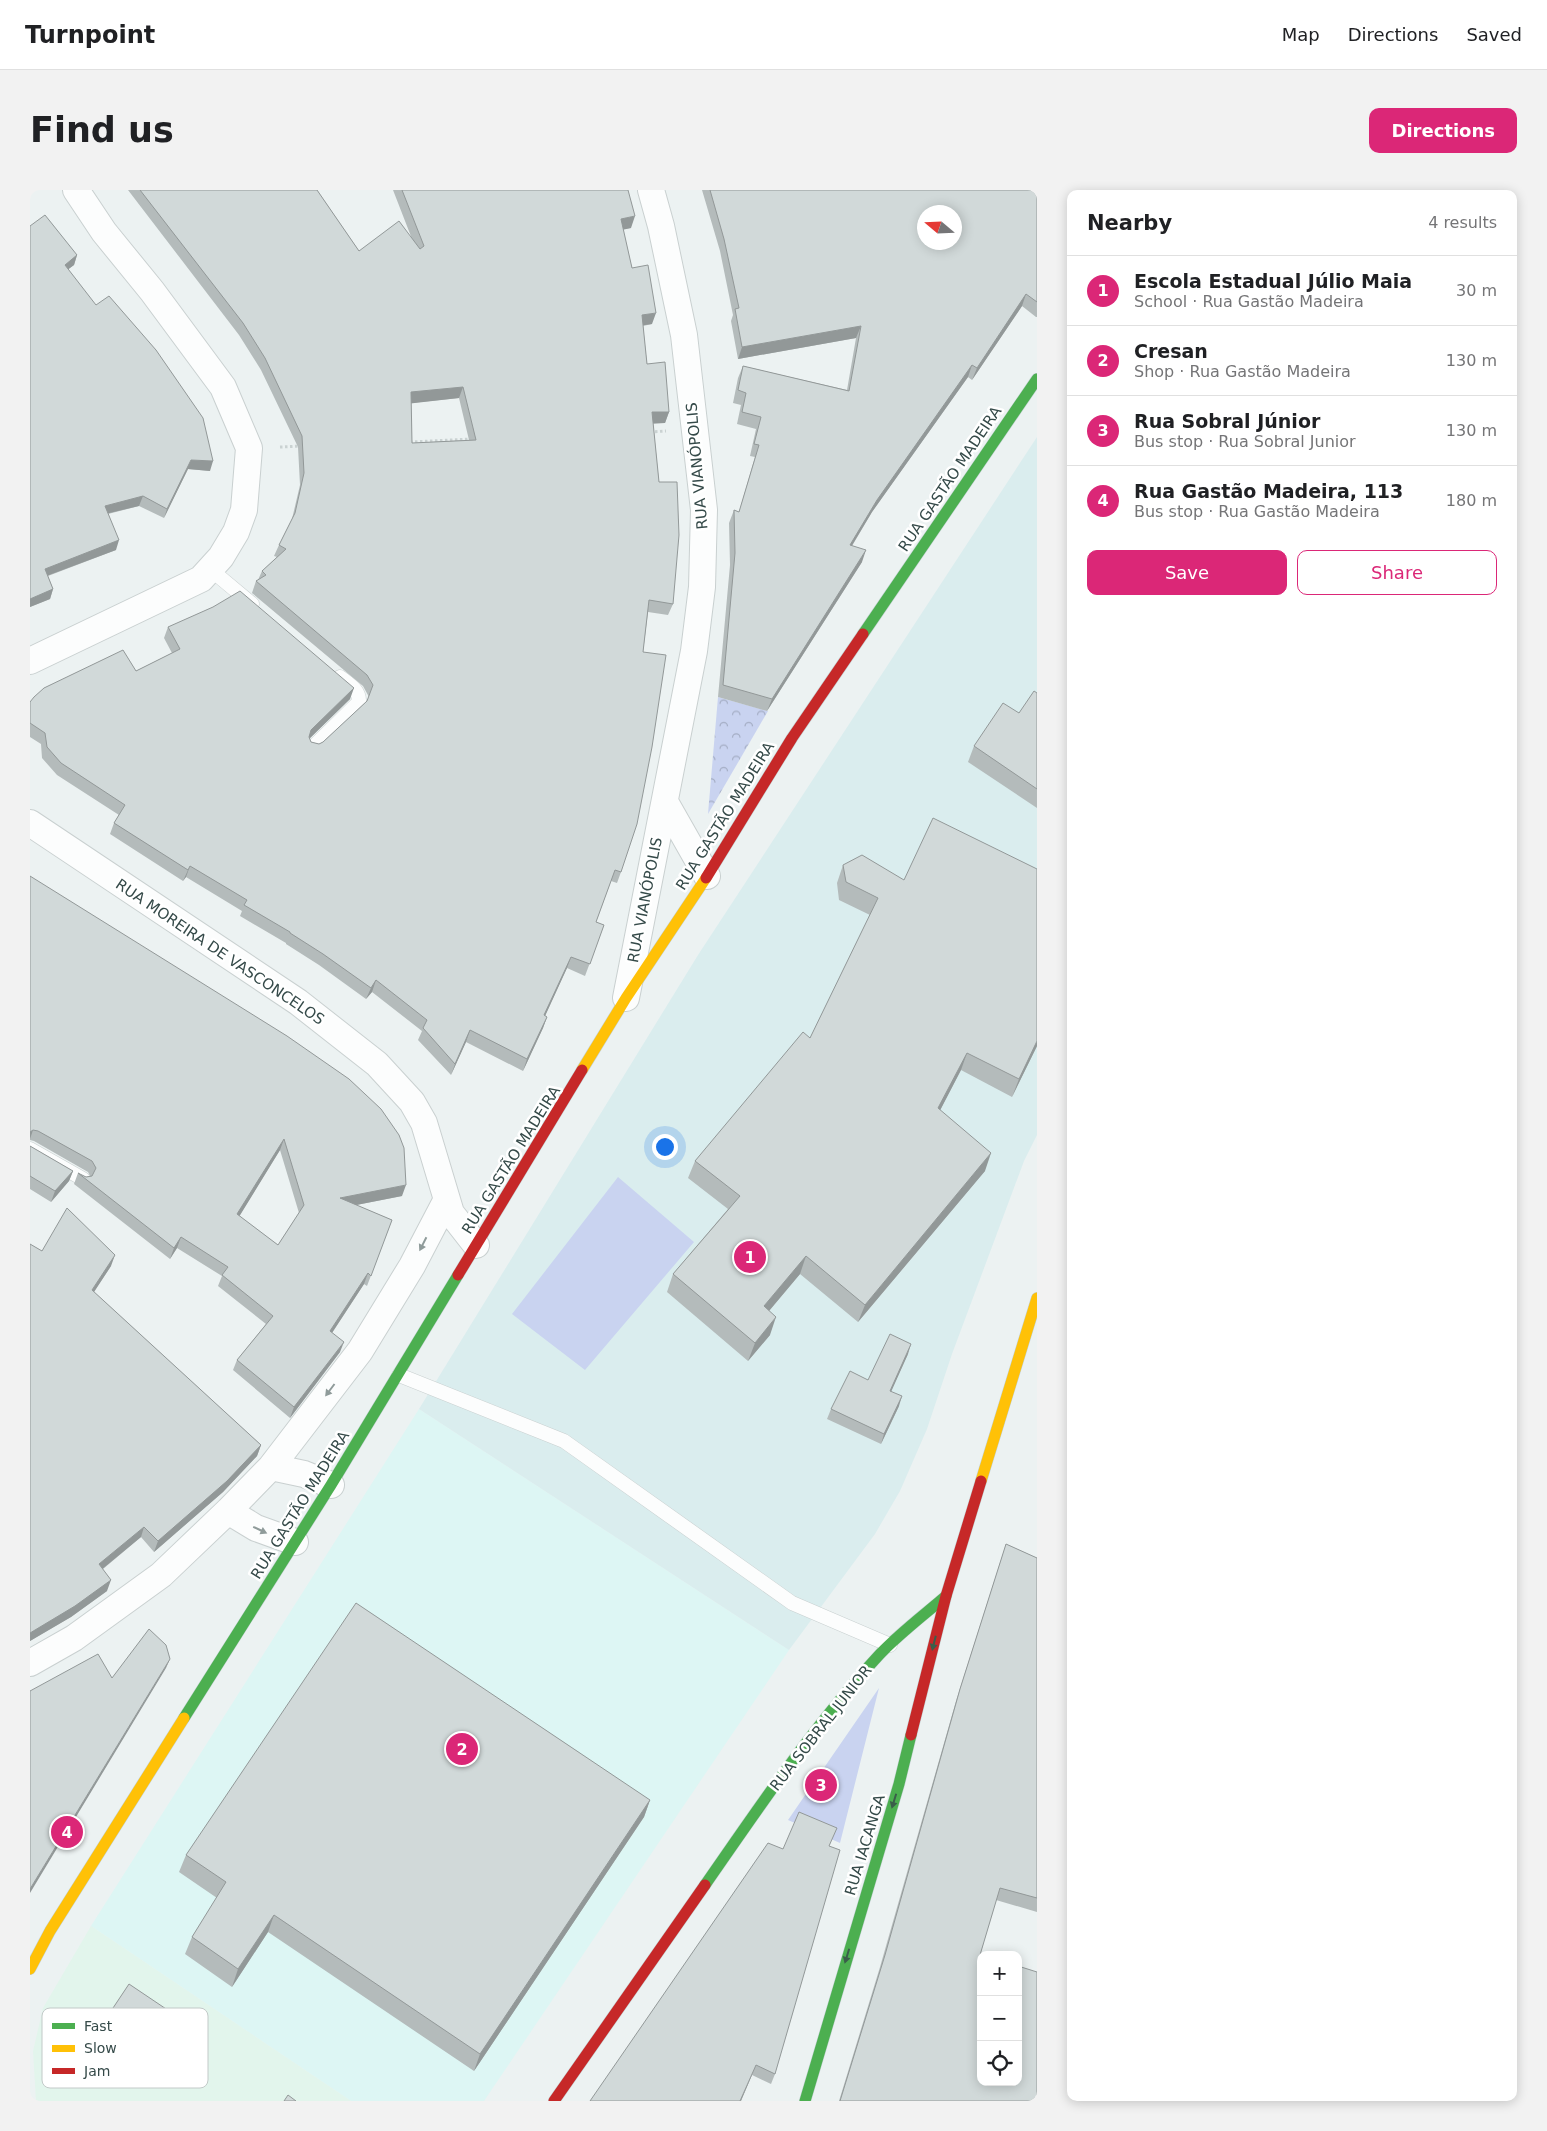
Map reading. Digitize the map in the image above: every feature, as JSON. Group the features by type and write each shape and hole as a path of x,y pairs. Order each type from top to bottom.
{"street":[{"path":"30,661 201,578 222,557 236,532 244,510 249,448 223,387 152,291 104,232 76,190"},
{"name":"RUA VIANÓPOLIS","path":"626,998 694,651 702,587 704,510 684,335 661,226 651,190"},
{"name":"RUA GASTÃO MADEIRA","path":"30,1969 50,1931 399,1375 626,998 707,876 792,738 1037,379"},
{"name":"RUA VIANÓPOLIS","path":"665,802 707,876"},
{"name":"RUA MOREIRA DE VASCONCELOS","path":"30,823 298,1002 377,1064 412,1102 424,1123 451,1213 476,1246"},
{"path":"30,1662 74,1638 161,1575 271,1467 360,1351 412,1266 446,1201"},
{"path":"946,1596 1029,1344 1037,1298"},
{"path":"271,1467 304,1474 331,1485"},
{"path":"228,1511 256,1528 295,1542"},
{"name":"RUA SOBRAL JUNIOR","path":"554,2101 788,1766 835,1706 890,1645 946,1596"},
{"name":"RUA IACANGA","path":"805,2101 899,1784 946,1596"}],"lane":[{"path":"210,569 263,613"},
{"path":"313,747 359,702 360,698 352,687 330,668"},
{"path":"30,1149 83,1179"},
{"path":"399,1375 564,1441 792,1602 890,1645"}],"path":[{"path":"644,432 694,430"},
{"path":"407,442 476,439"},
{"path":"249,448 308,446"}],"shaded area":[{"path":"1037,437 1037,1135 1024,1161 952,1354 927,1429 900,1491 875,1534 789,1650 419,1409 698,955"},
{"path":"419,1409 789,1650 484,2101 351,2101 91,1926"},
{"path":"91,1926 351,2101 36,2101 33,2051 42,2012 42,2088 208,2088 208,2008 43,2008"}],"green space":[{"path":"718,697 768,711 708,814"},
{"path":"618,1177 694,1242 585,1370 512,1314"},
{"path":"879,1688 840,1843 788,1820"}],"building":[{"path":"140,190 317,190 359,251 399,221 420,249 424,246 402,190 628,190 635,216 621,219 632,268 648,265 656,313 642,315 647,364 665,362 669,412 652,412 659,482 677,482 679,535 673,604 649,600 643,652 666,655 652,747 637,824 621,872 615,870 596,922 604,925 590,964 571,957 544,1015 547,1017 527,1059 470,1030 455,1064 423,1028 427,1020 376,980 371,988 290,932 244,905 247,900 190,866 188,870 114,823 125,805 61,763 47,747 45,733 30,723 30,702 44,688 123,650 136,671 180,649 168,627 213,607 240,591 354,688 311,730 309,737 311,742 319,744 323,742 367,701 373,685 367,675 256,581 266,575 262,571 286,549 279,545 295,513 304,473 302,436 265,358 243,323","holes":["463,387 476,440 412,443 411,392"]},
{"path":"710,190 1037,190 1037,302 1026,294 977,368 972,365 877,500 850,545 866,550 772,699 723,685 735,553 734,510 739,512 759,445 754,444 761,417 742,412 746,393 738,390 743,366 849,391 861,326 742,347 735,309 739,308 724,239"},
{"path":"45,215 77,255 65,265 96,305 109,296 156,350 203,418 213,461 191,460 167,509 143,496 105,506 119,540 45,569 53,589 30,599 30,226"},
{"path":"1034,691 1037,693 1037,789 974,746 1003,703 1019,713"},
{"path":"933,818 1037,869 1037,1041 1019,1079 967,1053 938,1108 991,1153 865,1305 806,1256 764,1306 776,1317 755,1343 673,1274 740,1196 695,1161 803,1032 810,1038 878,898 846,882 843,865 862,855 904,880"},
{"path":"30,876 287,1036 349,1079 381,1109 399,1135 404,1148 406,1185 340,1198 392,1220 371,1276 368,1273 330,1331 344,1342 294,1407 237,1360 273,1316 222,1275 228,1267 181,1237 174,1248 78,1173 86,1177 92,1176 96,1168 92,1161 38,1131 33,1130 30,1132","holes":["284,1139 304,1205 278,1245 237,1214"]},
{"path":"30,1146 73,1171 55,1191 30,1176"},
{"path":"67,1208 115,1255 92,1290 261,1445 227,1481 158,1541 144,1527 99,1564 111,1580 75,1606 30,1633 30,1244 42,1251"},
{"path":"890,1334 911,1344 890,1391 902,1396 884,1434 831,1409 850,1371 868,1380"},
{"path":"1006,1544 1037,1558 1037,1898 1000,1888 981,1951 977,1951 977,2086 1022,2086 1022,1967 1037,1972 1037,2101 840,2101 885,1955 960,1689"},
{"path":"356,1603 650,1800 480,2054 274,1915 238,1969 192,1937 226,1882 186,1855"},
{"path":"149,1629 166,1645 170,1659 30,1889 30,1691 98,1654 112,1678"},
{"path":"799,1812 837,1828 829,1846 840,1850 775,2074 756,2065 740,2101 590,2101 768,1843 783,1849"},
{"path":"129,1984 165,2008 113,2008"},
{"path":"288,2095 296,2101 284,2101"}],"traffic: fast":[{"path":"863,634 1037,379"},
{"path":"184,1718 331,1485 458,1275"},
{"path":"705,1885 788,1766 856,1681 888,1646 946,1596"},
{"path":"805,2101 899,1784 911,1735"}],"traffic: slow":[{"path":"582,1070 626,998 706,878"},
{"path":"981,1481 1037,1298"},
{"path":"30,1969 50,1931 184,1718"}],"traffic: jam":[{"path":"706,878 792,738 863,634"},
{"path":"458,1275 582,1070"},
{"path":"911,1735 946,1596 981,1481"},
{"path":"554,2101 705,1885"}],"place":[{"name":"Escola Estadual Júlio Maia","path":"750,1257"},
{"name":"Cresan","path":"462,1749"},
{"name":"Rua Sobral Júnior","path":"821,1785"},
{"name":"Rua Gastão Madeira, 113","path":"67,1832"}]}
